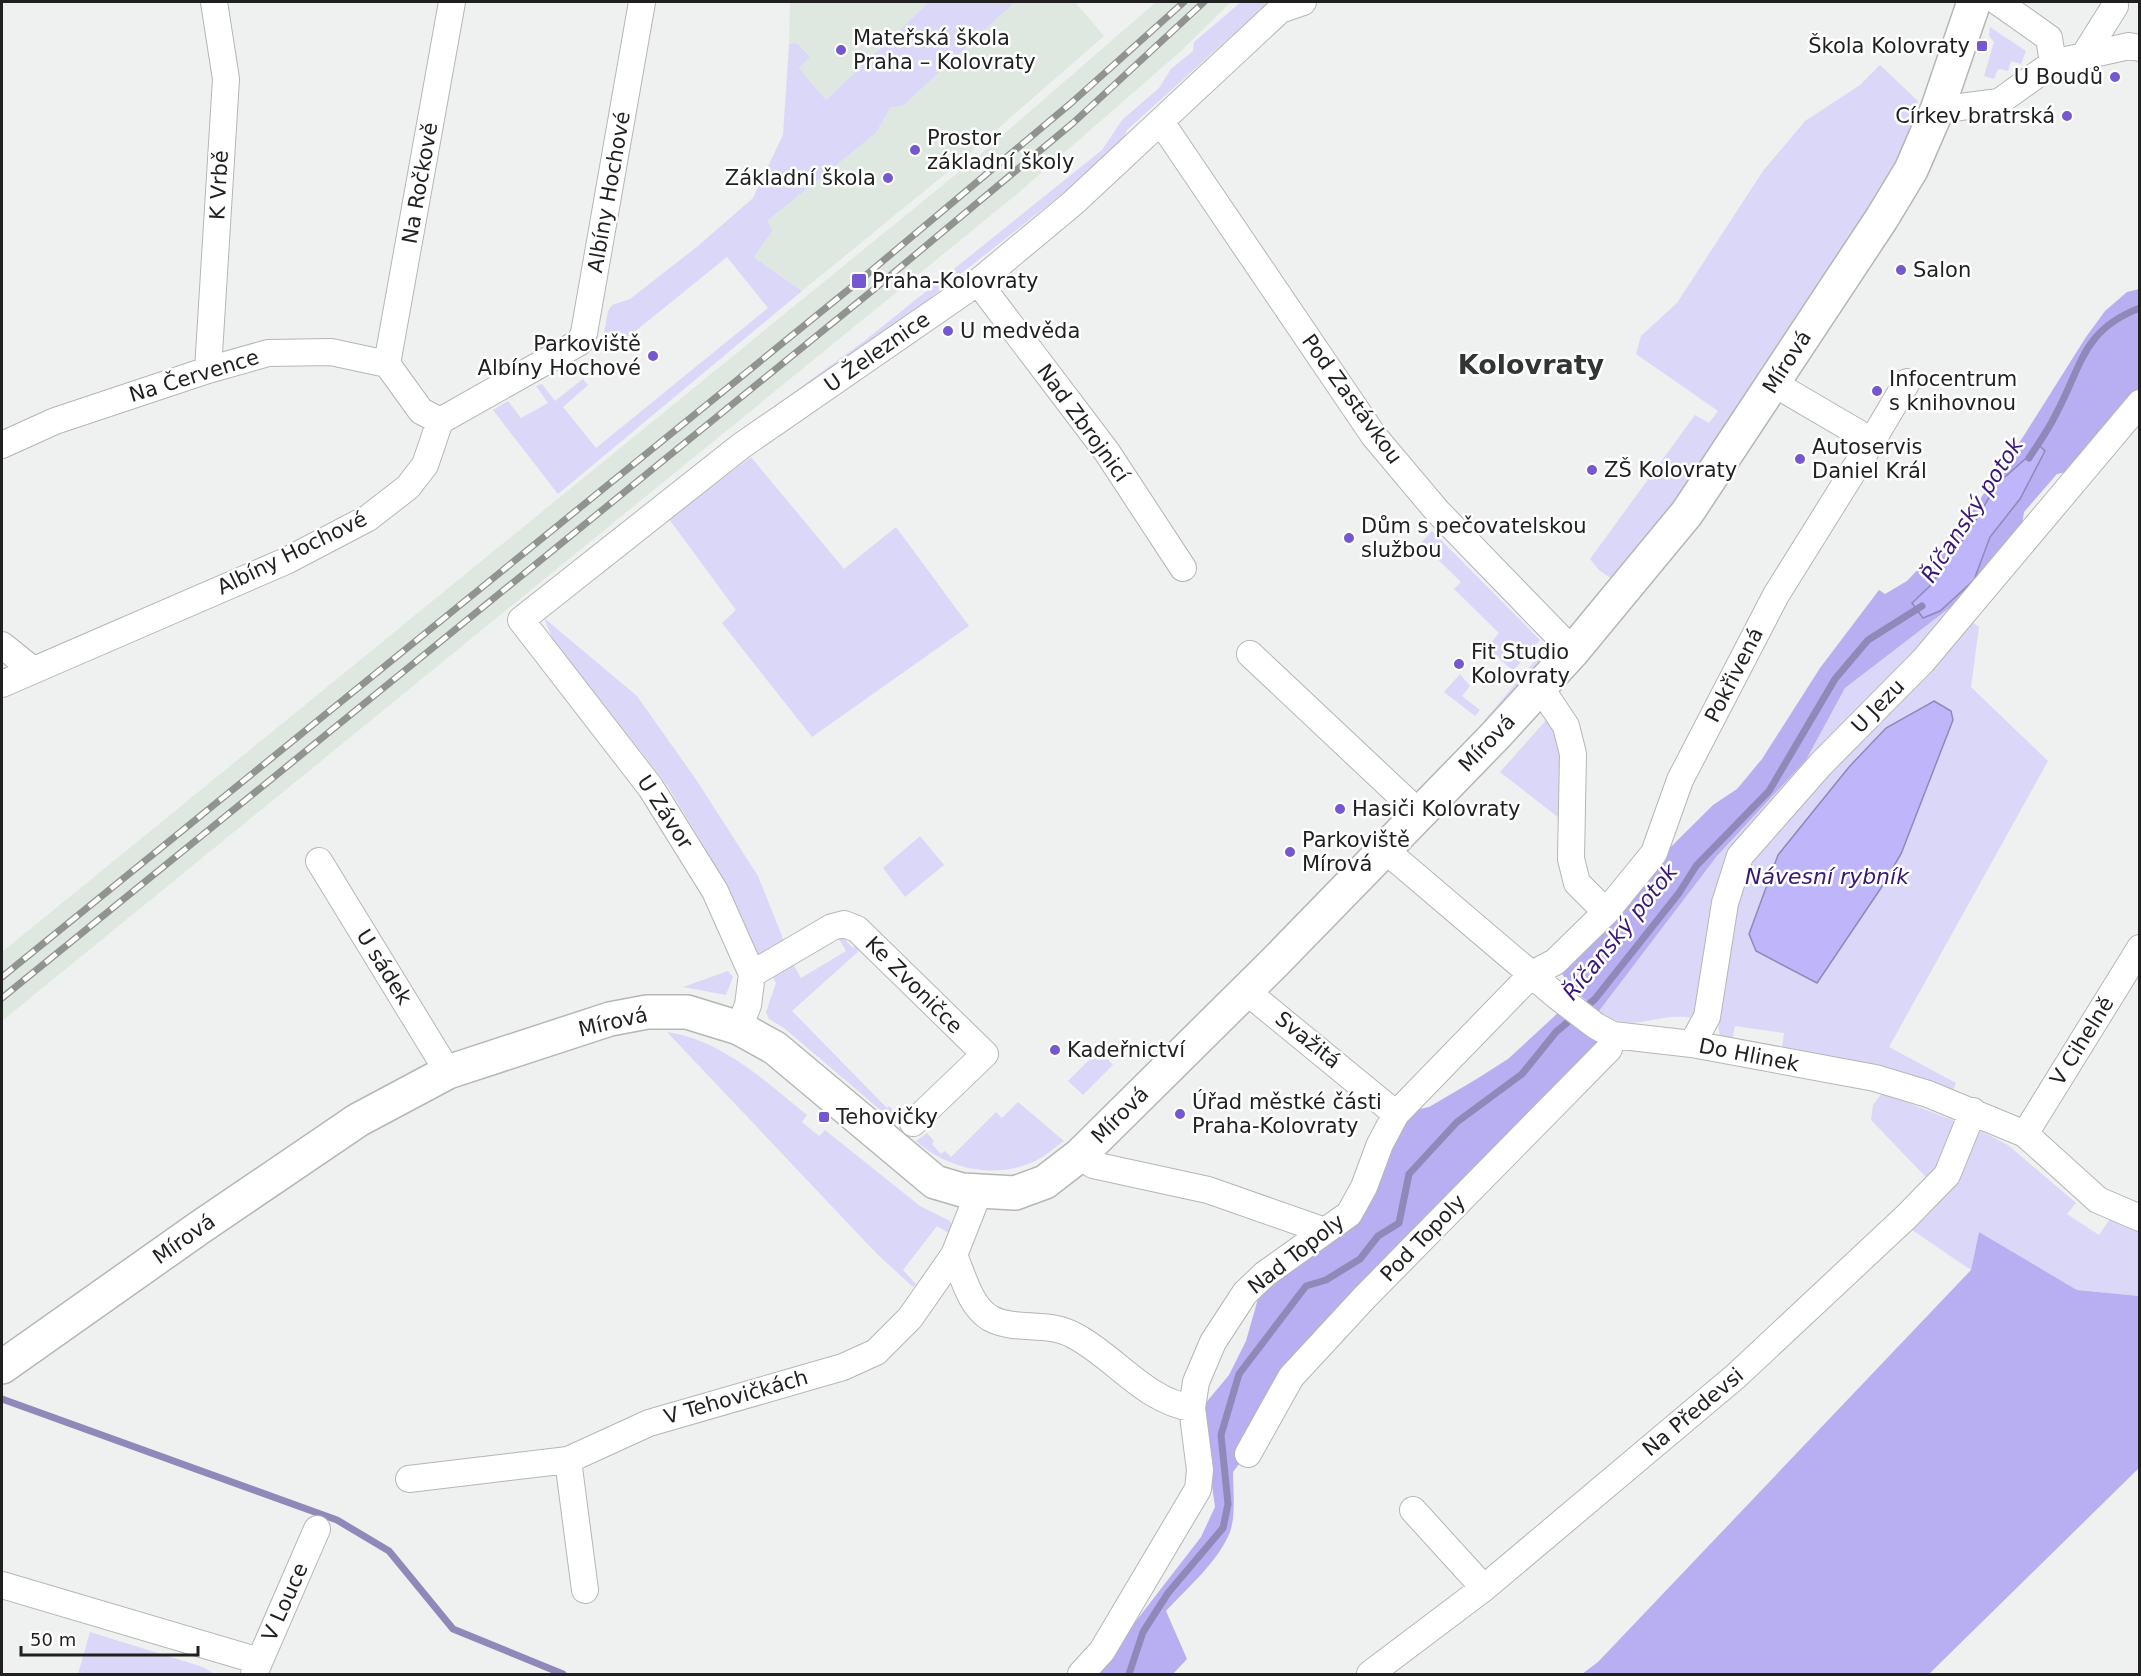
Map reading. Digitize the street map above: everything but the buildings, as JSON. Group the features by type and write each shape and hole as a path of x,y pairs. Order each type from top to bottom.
{"street":[{"name":"K Vrbě","path":"208,370 226,79 214,2"},
{"name":"Na Ročkově","path":"387,364 452,2"},
{"name":"Albíny Hochové","path":"2,684 286,561 368,518 408,487 425,465 440,421 580,342 586,322 642,2"},
{"name":"U Železnice","path":"521,620 741,446 978,282 1073,203 1280,10 1303,2"},
{"name":"Mírová","path":"2,1367 199,1228 358,1120 448,1072 610,1019 647,1012 687,1012 739,1028 775,1048 935,1182 979,1192 1014,1193 1045,1182 1080,1155 1246,991 1540,687 1573,651 1687,513 1911,170 1937,110 1974,2"},
{"path":"1998,2 2049,38 2053,63"},
{"path":"2085,54 2106,25 2115,6"},
{"path":"1937,110 1999,102 2053,63 2129,46 2139,48"},
{"name":"Pod Zastávkou","path":"1161,122 1374,436 1438,512 1573,651"},
{"name":"Nad Zbrojnicí","path":"978,282 1107,452 1183,568"},
{"name":"Na Července","path":"2,445 55,421 208,370 268,353 331,352 387,364"},
{"path":"387,364 421,411 440,421"},
{"name":"Pokřivená","path":"1532,974 1555,962 1606,912 1654,853 1680,780 1776,595 1906,382"},
{"path":"1773,383 1872,441"},
{"name":"U Jezu","path":"1692,1044 1707,1017 1725,903 1740,856 1821,764 1923,661 2139,403"},
{"name":"U Závor","path":"521,620 651,788 715,891 752,974"},
{"path":"2,645 33,670"},
{"path":"1250,654 1419,813"},
{"path":"1540,687 1566,726 1573,754 1570,859 1577,883 1606,912"},
{"path":"1384,849 1558,997 1604,1030"},
{"name":"U sádek","path":"319,861 448,1072"},
{"name":"Ke Zvoničce","path":"752,974 832,927 844,924 857,929 985,1054 913,1123"},
{"name":"V Cihelně","path":"2025,1134 2139,948"},
{"path":"739,1028 748,1005 752,974"},
{"name":"Nad Topoly","path":"1081,1674 1102,1651 1198,1489 1200,1470 1192,1408 1196,1382 1213,1342 1245,1293 1265,1274 1349,1214 1364,1187 1380,1144 1396,1114 1532,974"},
{"name":"Svažitá","path":"1246,991 1396,1114"},
{"name":"Do Hlinek","path":"1604,1030 1875,1078 1973,1111 2025,1134 2098,1200 2139,1218"},
{"name":"Pod Topoly","path":"1248,1454 1291,1377 1372,1290 1609,1049 1604,1030"},
{"name":"Na Předevsi","path":"1370,1674 1484,1588 1736,1376 1906,1217 1947,1175 1973,1111"},
{"path":"1080,1155 1093,1164 1208,1190 1325,1231"},
{"name":"V Tehovičkách","path":"409,1479 568,1460 649,1423 843,1366 876,1352 910,1318 954,1255 979,1192"},
{"path":"954,1255 975,1304 990,1318 1007,1324 1050,1326 1075,1336 1154,1393 1180,1407 1192,1408"},
{"path":"568,1460 585,1590"},
{"path":"1413,1510 1484,1588"},
{"name":"V Louce","path":"257,1668 317,1529"},
{"path":"2,1585 257,1668"}],"shaded area":[{"name":"Mateřská škola Praha – Kolovraty","path":"790,2 929,2 826,100 799,68 810,56 798,44 789,44"},
{"path":"929,2 1015,2 904,105 890,108 876,133 767,221 773,230 754,257 802,291 558,494 493,410 508,401 521,418 548,403 536,386 542,384 555,401 583,379 588,385 563,407 596,448 768,308 727,257 612,350 603,339 608,311 612,305 630,299 698,246 753,198 783,135 789,44 798,44 810,57 799,68 826,100"},
{"name":"Prostor základní školy","path":"1015,2 1075,2 1104,36 955,166 802,291 754,257 773,230 767,221 876,133 890,108 904,105"},
{"path":"1156,2 1231,2 1181,51 1017,194 2,1021 2,952 982,153"},
{"path":"1241,2 1269,2 1127,130 1119,149 863,351 787,397 863,342 1102,150 1122,120 1159,88 1171,69 1193,51 1194,42"},
{"path":"1990,27 2026,51 2021,64 2011,61 2008,71 1998,69 1994,79 1984,76 1994,42 1989,36"},
{"path":"1880,65 1918,101 1898,165 1671,507 1615,581 1599,570 1590,559 1695,415 1709,423 1718,411 1636,354 1641,336 1677,303 1763,171 1805,121 1860,85"},
{"path":"2139,289 2139,388 2073,471 2057,474 2024,512 2021,532 1952,606 1845,688 1806,760 1717,856 1599,1011 1570,987 1555,962 1713,805 1737,789 1762,759 1820,668 1879,590 1885,594 1907,581 1920,567 1929,573 2023,437 2105,311 2127,292"},
{"path":"751,457 844,569 896,527 969,626 812,737 722,623 736,610 669,519"},
{"path":"1432,531 1540,640 1513,671 1487,647 1499,633 1454,589 1461,582 1421,543"},
{"path":"1952,606 1979,627 1971,687 2048,761 1889,1047 1956,1083 1953,1091 1916,1076 1782,1049 1784,1033 1735,1026 1732,1041 1720,1036 1718,1024 1702,1020 1673,1017 1631,1023 1610,1018 1599,1011 1717,856 1806,760 1845,688","holes":["1934,701 1953,720 1901,854 1817,983 1756,951 1778,855 1886,728"]},
{"path":"544,618 637,696 697,781 758,876 784,941 765,953 758,954 753,950 711,858 667,785 553,640"},
{"path":"1549,644 1552,653 1485,726 1484,721"},
{"path":"1460,674 1470,686 1462,696 1480,710 1475,716 1444,692"},
{"path":"1549,717 1565,758 1563,821 1500,772"},
{"path":"920,836 944,865 905,897 883,868"},
{"path":"832,927 852,927 846,941 853,948 864,936 870,941 792,1011 887,1108 889,1106 903,1120 897,1124 784,1028 769,1019 766,1012 776,983 767,965 793,964 801,978 846,951"},
{"path":"728,971 733,977 726,995 683,987"},
{"path":"1559,1012 1609,1049 1364,1298 1233,1472 1234,1510 1232,1525 1225,1543 1210,1564 1166,1611 1187,1659 1173,1674 1095,1674 1201,1537 1215,1507 1212,1485 1200,1470 1204,1405 1229,1375 1246,1341 1265,1274 1325,1231 1396,1114 1429,1107 1475,1080 1508,1059"},
{"path":"667,1032 687,1036 706,1044 742,1064 807,1115 802,1122 819,1136 825,1130 920,1206 950,1221 953,1229 952,1235 937,1226 903,1270 916,1284 913,1287 877,1254"},
{"path":"1099,1050 1113,1065 1083,1095 1068,1081"},
{"path":"1882,1093 1981,1131 2008,1145 2076,1203 2067,1214 2099,1235 2110,1219 2139,1231 2139,1296 2077,1290 1979,1232 1971,1270 1912,1230 1944,1196 1871,1120 1873,1105"},
{"path":"1018,1102 1064,1141 1041,1158 1022,1166 1006,1170 974,1169 943,1159 916,1141 927,1133 934,1141 932,1144 941,1154 945,1151 951,1157 996,1112 1002,1118"},
{"path":"1979,1232 2077,1290 2139,1296 2139,1468 1929,1674 1582,1674 1598,1662 1971,1270"},
{"path":"90,1632 203,1667 214,1674 78,1674"}],"water":[{"path":"2040,446 2045,451 2020,499 1990,537 1974,580 1940,611 1923,618 1912,603 1931,585 1973,525 1997,484"},
{"name":"Návesní rybník","path":"1934,701 1951,711 1953,720 1901,854 1817,983 1756,951 1749,934 1778,855 1849,767 1886,728"}],"waterway":[{"name":"Říčanský potok","path":"2029,458 2053,420 2086,351 2106,327 2140,308"},
{"name":"Říčanský potok","path":"1583,1009 1595,999 1679,893 1696,866 1769,791 1835,679 1868,640 1922,606"},
{"name":"Říčanský potok","path":"1129,1674 1143,1632 1168,1593 1223,1528 1228,1504 1221,1435 1239,1374 1306,1286 1326,1280 1360,1259 1378,1236 1399,1223 1409,1174 1457,1122 1522,1074 1556,1032 1575,1016"},
{"path":"2,1399 337,1520 389,1551 453,1629 563,1674"}],"railway":[{"path":"2,977 859,281 1070,104 1184,2"},
{"path":"2,998 873,290 1073,123 1204,2"}],"place":[{"name":"Škola Kolovraty","path":"1982,46"},
{"name":"Mateřská škola Praha – Kolovraty","path":"841,50"},
{"name":"U Boudů","path":"2115,77"},
{"name":"Církev bratrská","path":"2067,116"},
{"name":"Prostor základní školy","path":"915,150"},
{"name":"Základní škola","path":"888,178"},
{"name":"Salon","path":"1901,270"},
{"name":"Praha-Kolovraty","path":"859,281"},
{"name":"U medvěda","path":"948,331"},
{"name":"Parkoviště Albíny Hochové","path":"653,356"},
{"name":"Infocentrum s knihovnou","path":"1877,391"},
{"name":"Autoservis Daniel Král","path":"1800,459"},
{"name":"ZŠ Kolovraty","path":"1592,470"},
{"name":"Dům s pečovatelskou službou","path":"1349,538"},
{"name":"Fit Studio Kolovraty","path":"1459,664"},
{"name":"Hasiči Kolovraty","path":"1340,809"},
{"name":"Parkoviště Mírová","path":"1290,852"},
{"name":"Kadeřnictví","path":"1055,1050"},
{"name":"Úřad městké části Praha-Kolovraty","path":"1180,1114"},
{"name":"Tehovičky","path":"824,1117"}],"district":[{"name":"Kolovraty","path":"1531,364"}]}
